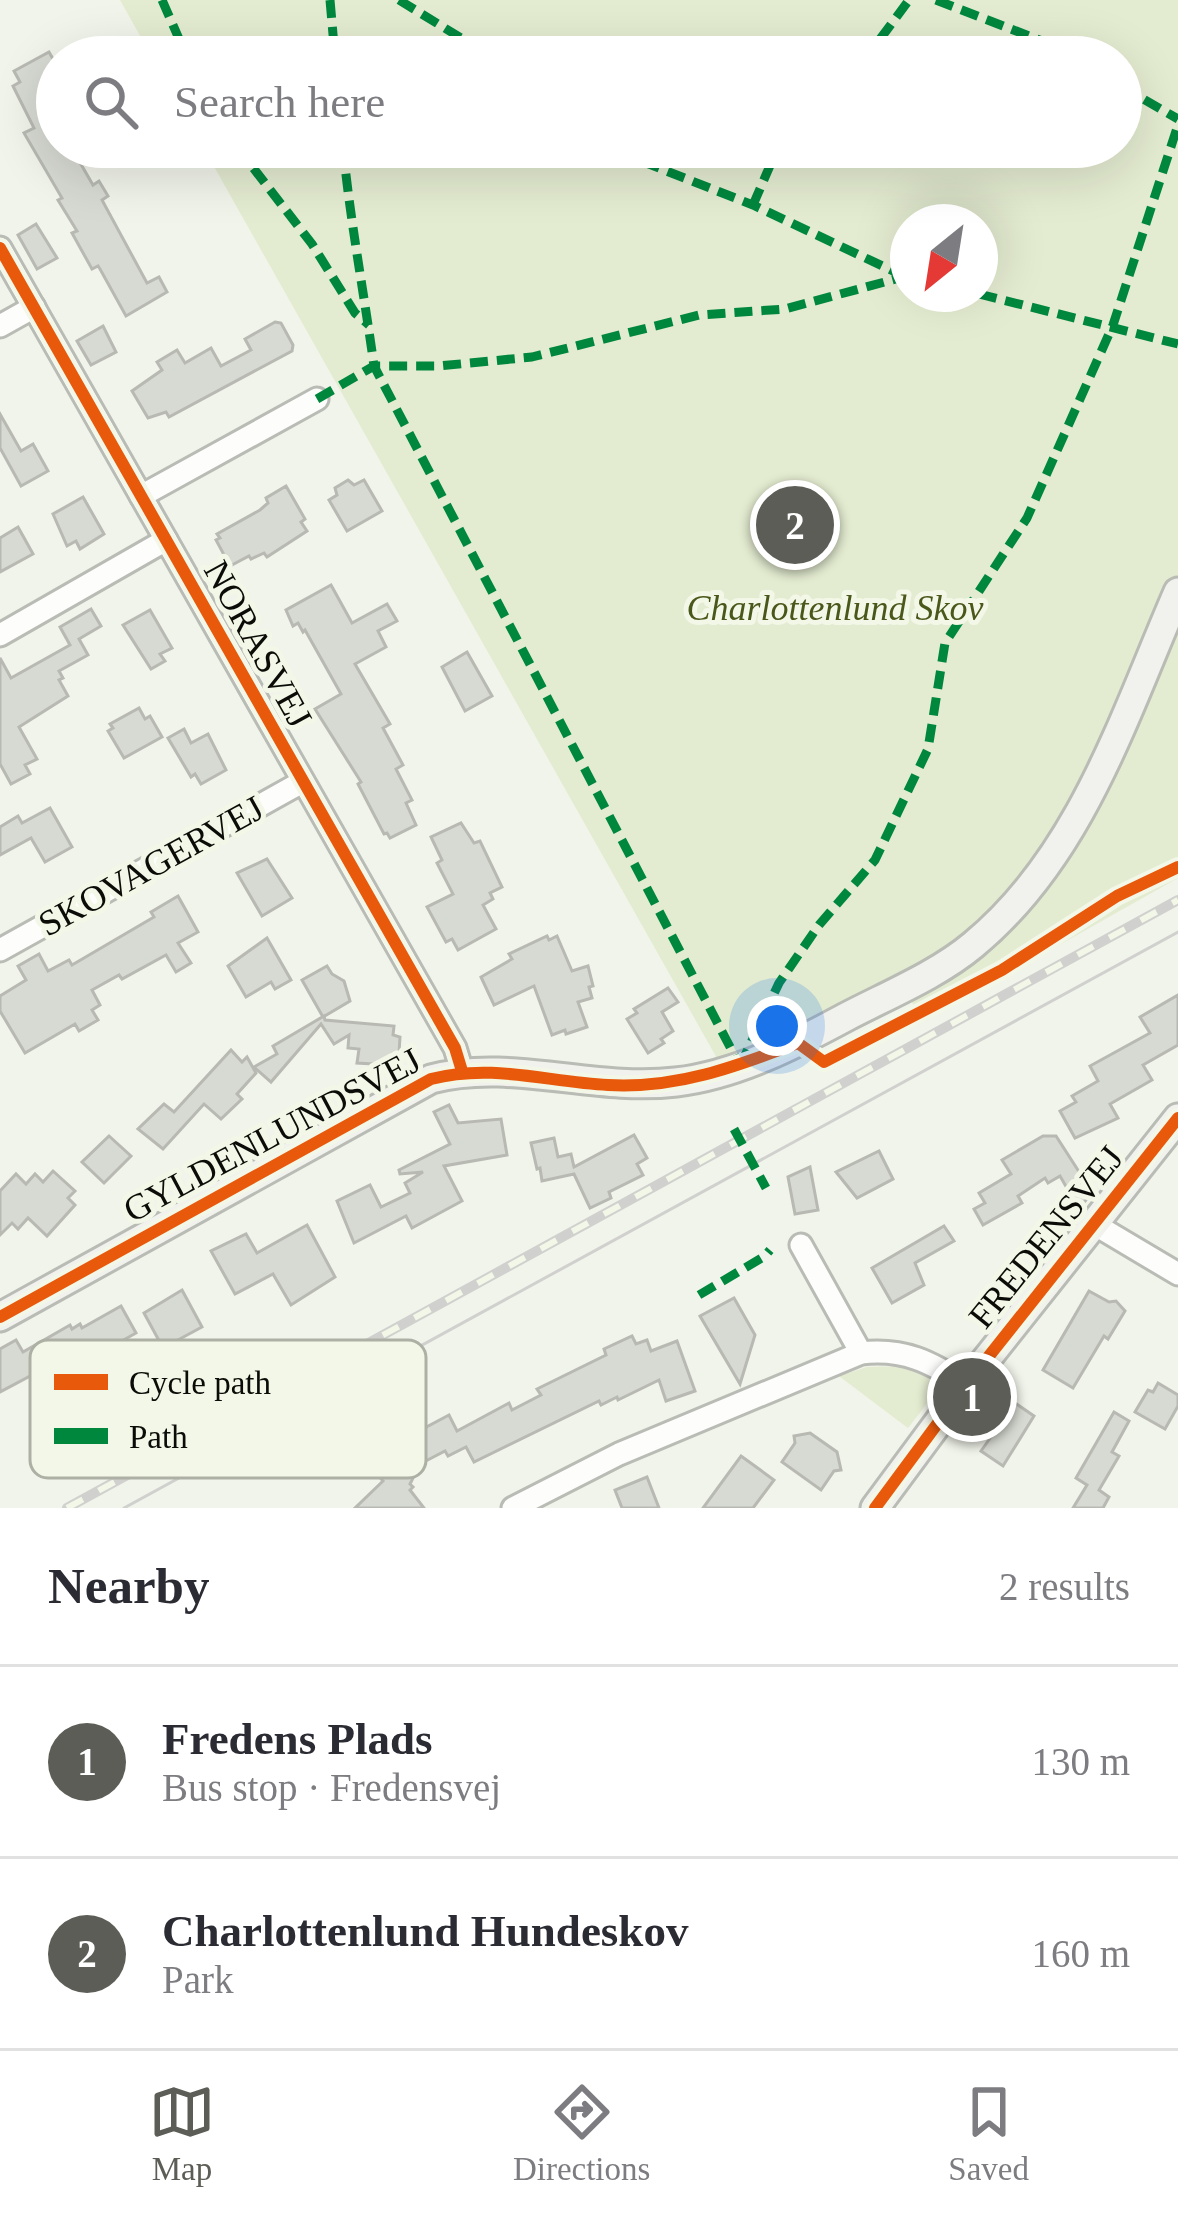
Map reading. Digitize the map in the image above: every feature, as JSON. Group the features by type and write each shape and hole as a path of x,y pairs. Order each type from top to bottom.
{"street":[{"name":"NORASVEJ","path":"0,248 454,1048 462,1071"},
{"path":"0,326 34,307"},
{"path":"141,496 317,399"},
{"path":"0,635 166,540"},
{"name":"GYLDENLUNDSVEJ","path":"0,1317 431,1079 493,1070 605,1085 689,1081 798,1042 971,947 1050,861 1084,805 1178,592"},
{"name":"SKOVAGERVEJ","path":"0,950 302,782"},
{"name":"FREDENSVEJ","path":"875,1508 966,1385 1178,1118"},
{"path":"1094,1225 1178,1274"},
{"path":"801,1244 861,1353"},
{"path":"513,1508 619,1454 861,1353 888,1349 912,1354 966,1385"}],"green space":[{"name":"Charlottenlund Skov","path":"120,0 1178,0 1178,878 923,1022 897,976 718,1060 215,168 1142,168 1142,36 140,36"},
{"path":"867,1367 906,1369 939,1388 908,1428 839,1376"}],"building":[{"path":"36,59 36,154 24,133 34,128 13,86 20,82 14,71"},
{"path":"44,168 83,168 93,185 99,181 108,196 102,200 147,283 159,277 167,292 126,316 98,266 92,269 72,233 77,231 58,200 62,198"},
{"path":"36,224 57,258 37,269 18,235"},
{"path":"281,323 292,351 169,417 166,412 148,418 132,391 162,370 157,362 177,350 185,363 211,348 221,366 251,350 245,339"},
{"path":"103,326 116,352 91,365 77,341"},
{"path":"0,414 21,451 33,444 48,471 21,486 0,448"},
{"path":"348,480 354,485 364,480 382,511 347,531 329,500 337,495 335,488"},
{"path":"286,486 307,531 267,557 264,553 249,556 230,566 217,534 260,510 268,503 266,498"},
{"path":"83,497 104,534 80,549 76,541 67,546 53,514"},
{"path":"18,527 33,554 0,572 0,538"},
{"path":"331,585 352,623 387,604 397,621 378,631 386,647 355,664 390,724 383,728 403,765 396,769 412,800 406,803 416,825 390,838 315,709 341,694 305,630 298,623 293,626 286,610"},
{"path":"91,609 101,626 79,639 88,655 59,671 68,696 19,727 37,759 25,765 30,774 11,784 0,764 0,658 11,678 70,645 60,627"},
{"path":"150,610 172,648 160,654 165,661 151,669 123,625"},
{"path":"467,652 492,696 465,711 442,667"},
{"path":"139,708 145,719 150,716 162,737 124,758 108,731 113,728 110,724"},
{"path":"184,729 191,743 208,734 226,770 201,784 195,774 191,777 168,738"},
{"path":"50,808 72,847 45,862 31,838 0,855 0,827 18,816 22,823"},
{"path":"461,823 474,843 480,841 502,887 490,893 493,899 483,905 496,929 458,950 452,939 446,942 427,907 453,894 437,863 442,860 431,837"},
{"path":"267,859 292,898 262,916 237,873"},
{"path":"178,896 198,932 178,943 191,963 176,972 166,955 122,979 119,975 92,990 100,1005 92,1010 98,1020 79,1031 75,1024 25,1053 0,1011 0,996 26,980 18,966 39,954 48,971 69,960 72,965 154,917 151,912"},
{"path":"547,936 549,940 557,936 572,971 588,966 593,986 589,987 592,998 578,1002 587,1027 566,1034 565,1030 552,1035 534,986 494,1005 481,977 512,959 509,954"},
{"path":"267,938 291,980 275,989 271,982 246,997 228,966"},
{"path":"327,966 344,981 350,1001 323,1017 302,980"},
{"path":"668,988 678,1002 662,1012 673,1031 648,1053 627,1019 637,1013 634,1009"},
{"path":"1178,995 1178,1045 1143,1065 1152,1080 1110,1104 1118,1118 1075,1138 1060,1111 1076,1102 1072,1096 1098,1081 1090,1066 1150,1033 1140,1017"},
{"path":"324,1016 325,1020 394,1026 393,1035 400,1037 399,1053 392,1054 391,1065 357,1063 359,1049 348,1048 349,1035 334,1044 321,1024 271,1082 254,1067 277,1054 273,1046"},
{"path":"231,1050 242,1062 247,1057 256,1073 237,1094 242,1099 221,1119 204,1104 163,1149 138,1129 164,1104 174,1112"},
{"path":"449,1105 458,1123 501,1119 507,1155 444,1166 462,1201 412,1228 406,1216 354,1243 337,1201 370,1185 381,1207 410,1193 405,1183 423,1172 400,1174 399,1170 450,1144 434,1112"},
{"path":"634,1135 647,1158 637,1164 643,1175 590,1208 574,1174 542,1181 531,1143 554,1138 558,1157 571,1154 574,1167"},
{"path":"109,1136 131,1156 104,1183 82,1162"},
{"path":"1043,1136 1056,1136 1092,1192 1079,1209 1060,1176 1048,1183 1045,1178 1018,1196 1022,1203 983,1225 974,1209 985,1203 979,1193 1011,1174 1002,1160"},
{"path":"879,1151 893,1179 857,1198 836,1172"},
{"path":"810,1167 818,1210 795,1214 788,1177"},
{"path":"53,1171 75,1191 68,1198 75,1205 47,1236 28,1218 18,1229 12,1223 0,1235 0,1191 16,1174 26,1184 35,1174 43,1182"},
{"path":"307,1225 335,1277 291,1305 273,1274 235,1294 211,1251 246,1234 257,1253"},
{"path":"944,1226 954,1241 915,1263 924,1285 892,1303 872,1268"},
{"path":"182,1290 202,1327 178,1340 159,1340 144,1313"},
{"path":"1089,1291 1116,1301 1125,1311 1073,1388 1043,1370"},
{"path":"734,1298 755,1335 740,1384 700,1316"},
{"path":"121,1306 136,1333 123,1340 44,1340 70,1325 82,1328"},
{"path":"632,1336 636,1344 647,1340 651,1351 677,1341 695,1391 666,1401 659,1380 618,1400 601,1405 599,1401 474,1462 466,1447 426,1461 426,1427 449,1415 457,1431 509,1403 512,1410 541,1395 537,1389 606,1355 604,1349"},
{"path":"16,1340 23,1352 30,1348 30,1376 0,1392 0,1349"},
{"path":"1158,1383 1178,1395 1178,1406 1165,1429 1135,1412"},
{"path":"1015,1403 1034,1416 1003,1466 981,1451"},
{"path":"1114,1412 1129,1421 1112,1452 1119,1456 1099,1490 1109,1497 1103,1508 1073,1508 1087,1485 1076,1478"},
{"path":"810,1433 837,1452 841,1470 834,1471 821,1490 782,1462 795,1443 794,1436"},
{"path":"741,1456 774,1480 753,1508 703,1508"},
{"path":"647,1477 659,1508 622,1508 615,1490"},
{"path":"380,1478 413,1478 410,1490 424,1508 355,1508 383,1481"}],"tram line":[{"path":"426,1343 1178,932"},
{"path":"124,1508 179,1478"}],"railway":[{"path":"374,1340 1178,900"},
{"path":"67,1508 122,1478"}],"marked path":[{"path":"162,0 178,36"},
{"path":"330,0 333,36"},
{"path":"399,0 458,36"},
{"path":"882,36 909,0"},
{"path":"936,0 1029,36"},
{"path":"1142,98 1178,119"},
{"path":"740,1066 779,983 819,925 875,860 928,749 945,643 1027,518 1113,325 1178,125"},
{"path":"253,168 312,244 355,313 369,325"},
{"path":"346,168 374,366 740,1066"},
{"path":"659,168 753,205 890,270"},
{"path":"753,205 769,168"},
{"path":"317,399 374,366 439,366 532,357 699,315 785,309 890,281"},
{"path":"998,299 1178,344"},
{"path":"734,1129 766,1188"},
{"path":"699,1295 770,1250"}],"cycle path":[{"path":"0,248 455,1048 462,1071"},
{"path":"0,1317 431,1079 498,1073 608,1085 658,1084 728,1068 798,1043 824,1062 1002,970 1117,896 1178,867"},
{"path":"875,1508 966,1385 1178,1118"}],"place":[{"name":"Charlottenlund Hundeskov","path":"795,525"},
{"name":"Fredens Plads","path":"972,1397"}]}
